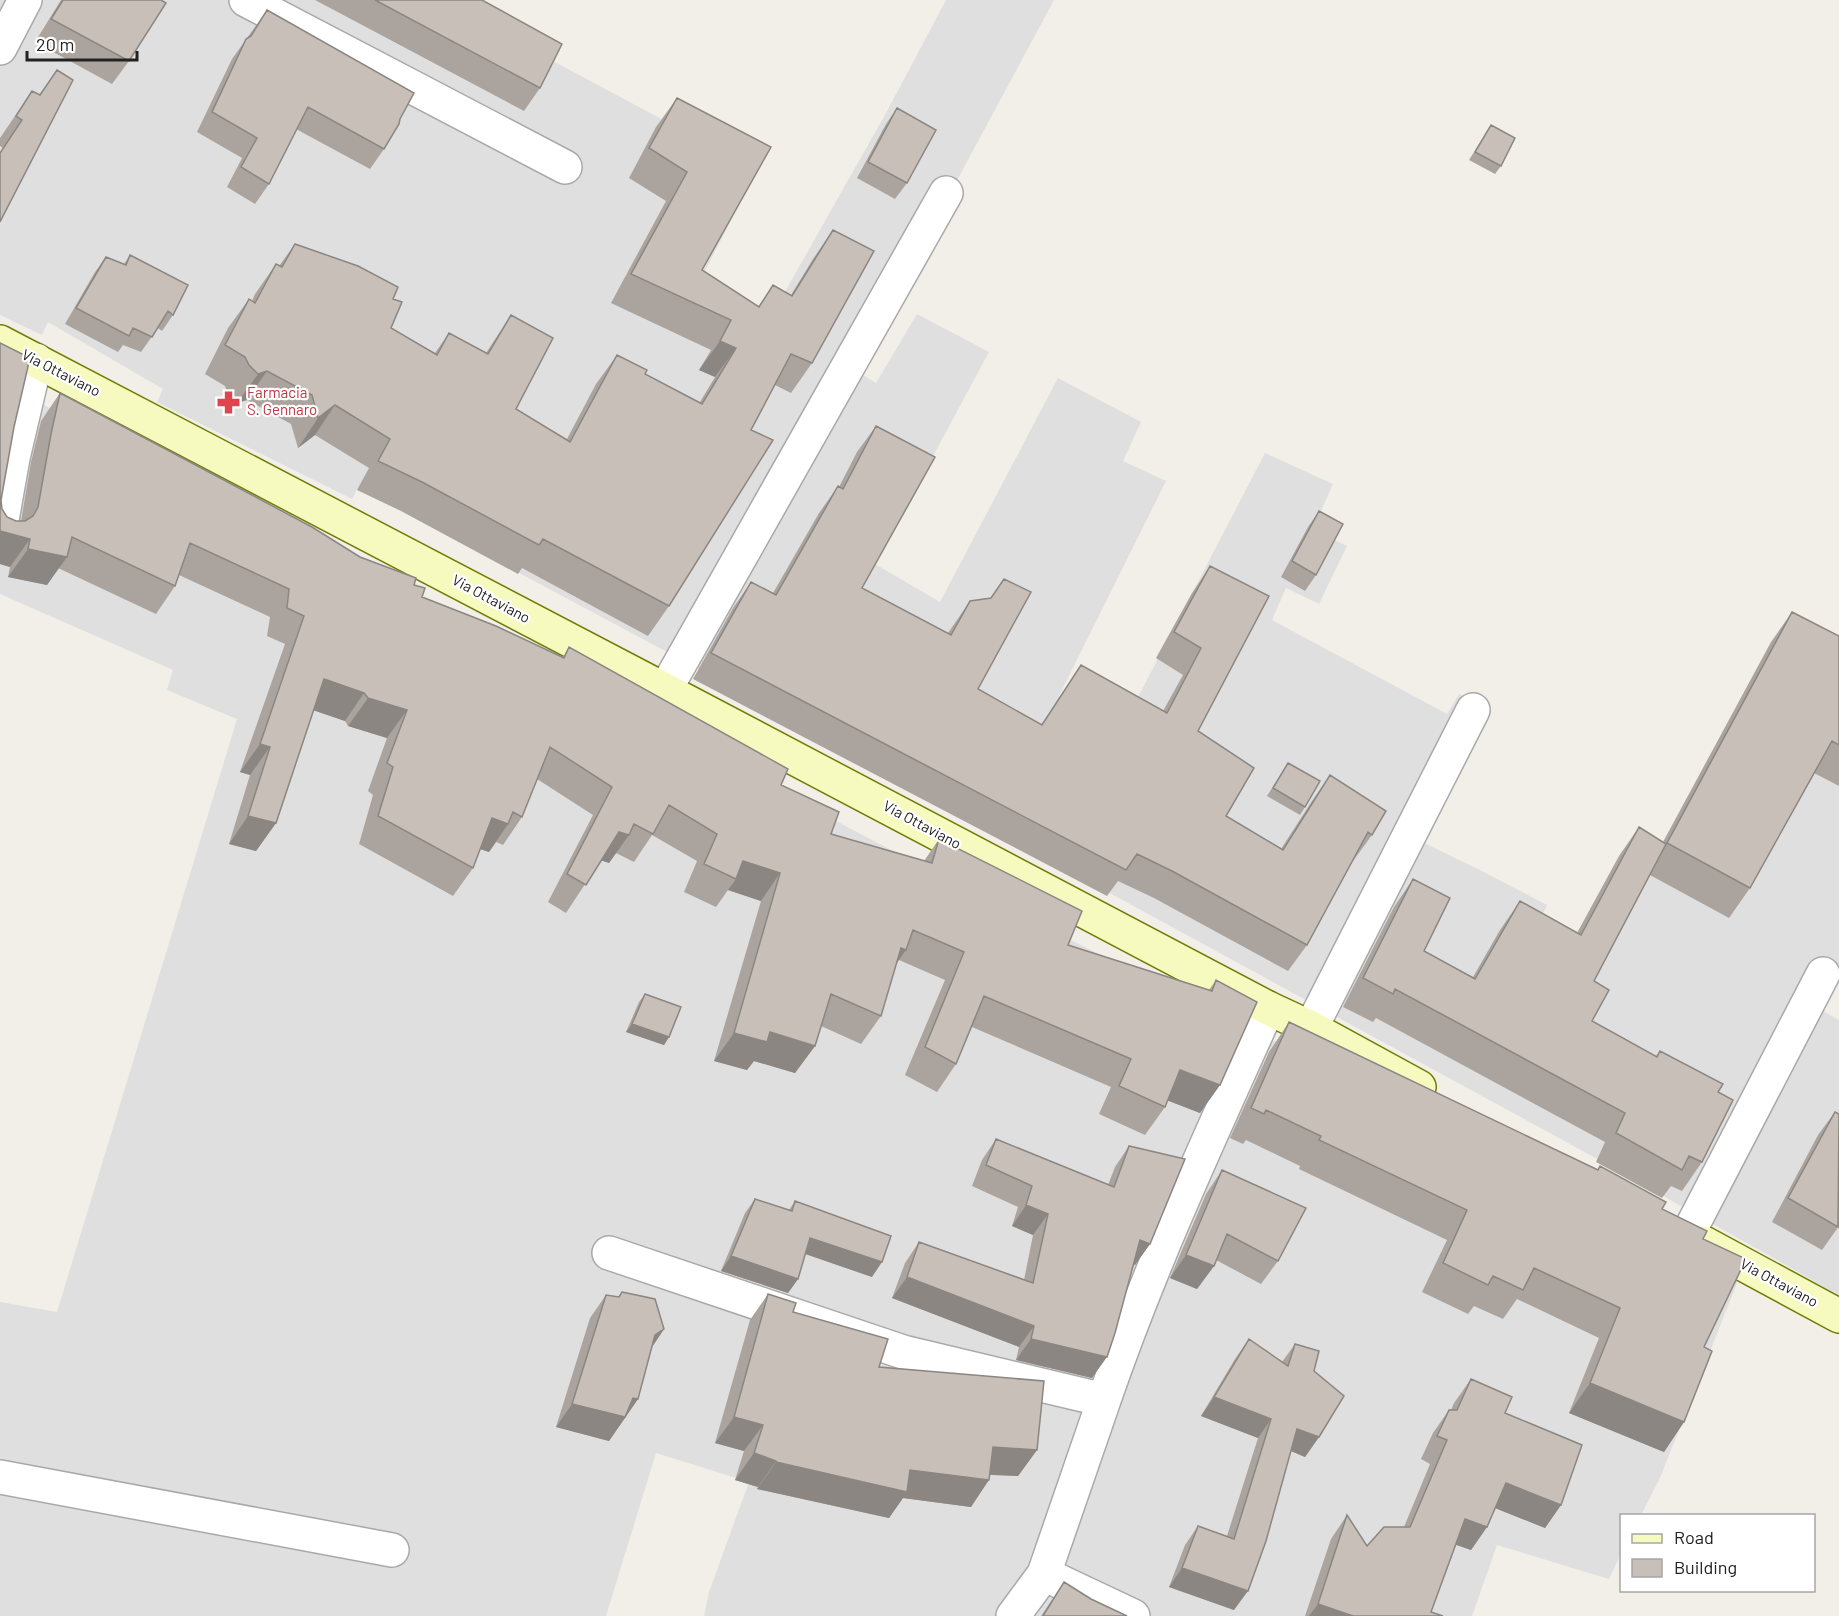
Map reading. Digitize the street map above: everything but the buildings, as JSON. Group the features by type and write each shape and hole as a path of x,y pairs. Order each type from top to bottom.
{"main road":[{"name":"Via Ottaviano","path":"0,342 1268,1008 1311,1028 1447,1102"},
{"name":"Via Ottaviano","path":"1678,1228 1839,1316"}],"street":[{"path":"0,48 25,0"},
{"path":"246,0 565,167"},
{"path":"665,690 946,193"},
{"path":"0,531 13,458 36,360"},
{"path":"1311,1028 1473,710"},
{"path":"1678,1228 1823,974"},
{"path":"1013,1616 1044,1574 1125,1337 1195,1171 1268,1008"},
{"path":"609,1253 903,1352 1104,1400"},
{"path":"0,1477 392,1550"},
{"path":"1044,1574 1133,1616"}],"shaded area":[{"path":"0,0 439,0 757,170 677,325 773,313 886,113 946,0 1054,0 855,370 876,383 917,314 989,352 875,564 940,602 1058,378 1141,422 1123,461 1166,481 1059,696 1122,728 1265,453 1333,484 1313,529 1347,546 1319,604 1286,588 1272,620 1447,714 1459,694 1486,707 1420,841 1547,905 1531,939 1595,973 1771,643 1839,679 1839,968 1818,1008 1839,1020 1839,1295 1601,1161 697,668 358,487 352,499 157,402 163,389 48,322 42,335 0,315"},
{"path":"0,382 334,555 908,859 1741,1273 1660,1478 1642,1514 1620,1514 1620,1556 1609,1579 1497,1545 1472,1616 704,1616 709,1592 749,1482 656,1453 606,1616 0,1616 0,1302 57,1312 237,719 167,690 173,670 0,594"}],"place":[{"name":"Farmacia S. Gennaro","path":"229,402"}]}
